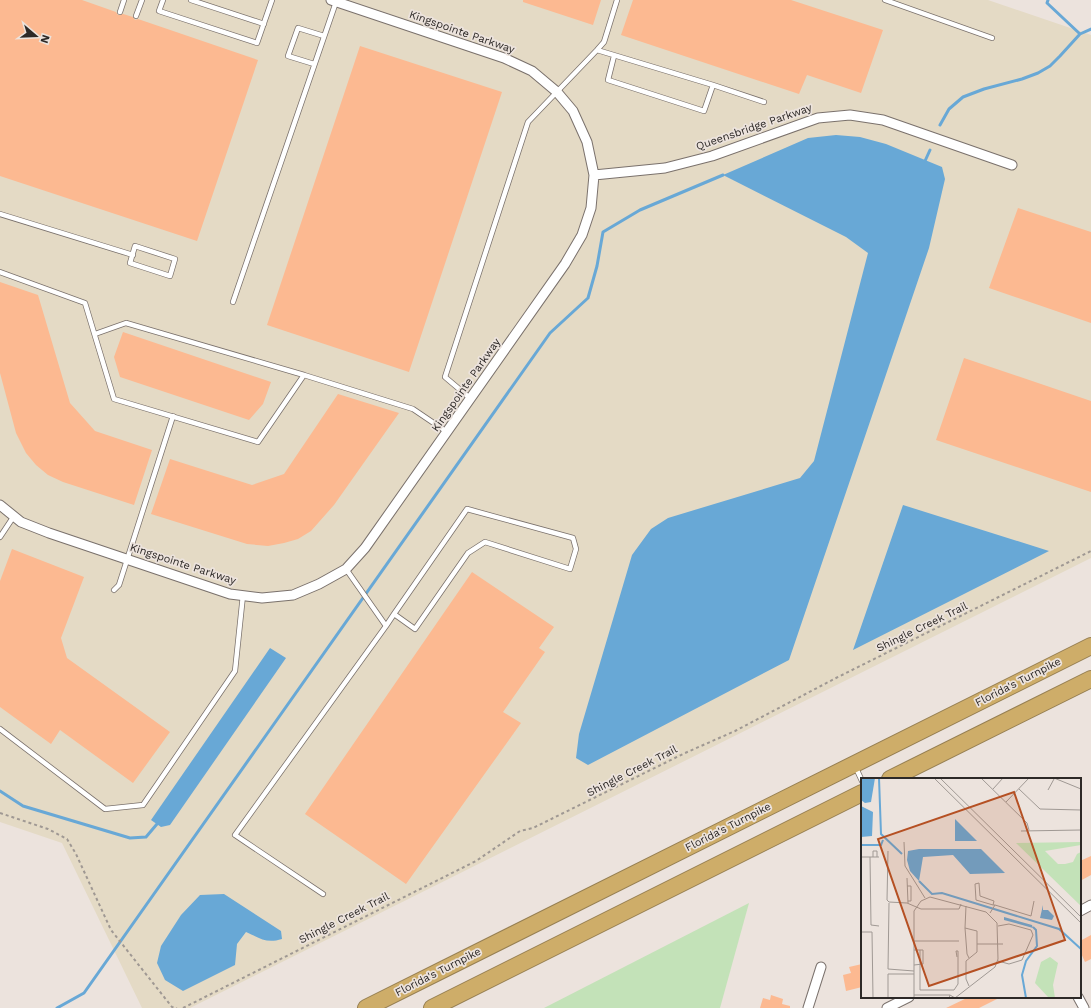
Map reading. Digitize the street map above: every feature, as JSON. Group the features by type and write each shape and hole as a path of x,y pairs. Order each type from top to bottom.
{"highway":[{"name":"Florida's Turnpike","path":"366,1008 1091,646"},
{"path":"892,778 1091,679"},
{"path":"432,1008 861,794"}],"street":[{"name":"Kingspointe Parkway","path":"0,505 21,522 49,533 230,594 262,598 293,595 319,584 346,569 365,548 565,264 582,235 591,208 594,175 587,142 573,111 557,92 532,72 504,58 334,1"},
{"name":"Queensbridge Parkway","path":"594,175 665,168 712,156 818,118 850,115 883,120 1012,165"},
{"path":"1081,910 1091,905"},
{"path":"808,1008 821,967"},
{"path":"887,1008 907,998"},
{"path":"1079,998 1084,1008"}],"lane":[{"path":"120,12 124,0"},
{"path":"136,16 142,0"},
{"path":"163,0 159,11 257,43 272,0"},
{"path":"191,0 264,24"},
{"path":"470,399 445,377 528,122 604,42 617,0"},
{"path":"885,0 992,38"},
{"path":"233,302 324,36 334,1"},
{"path":"314,64 288,56 298,28 324,36"},
{"path":"597,50 764,102"},
{"path":"614,56 608,80 704,111 713,85"},
{"path":"0,214 133,255"},
{"path":"135,246 176,258 170,276 130,263 133,255 135,246"},
{"path":"0,272 85,303 114,399 258,442 304,374"},
{"path":"95,334 126,323 304,374 413,409 447,432"},
{"path":"114,590 119,585 172,416"},
{"path":"323,894 235,835 386,626 394,614 467,509 574,538 576,549 570,568 485,542 468,553 416,629 394,614"},
{"path":"0,537 14,516"},
{"path":"346,569 386,626"},
{"path":"0,729 105,809 143,805 234,671 243,595"},
{"path":"855,764 861,779"}],"path":[{"name":"Shingle Creek Trail","path":"183,1008 476,862 520,831 533,828 684,753 735,731 836,678 1091,551"},
{"path":"0,813 48,829 67,839 76,854 111,930 172,1007 177,1008"}],"shaded area":[{"path":"0,0 988,0 1091,35 1091,558 190,1008 142,1008 62,843 0,822"}],"green space":[{"path":"749,903 720,1008 544,1008"}],"water":[{"path":"836,135 860,137 886,144 942,167 945,179 929,248 789,660 588,765 576,758 579,734 632,555 651,529 668,518 800,478 814,461 868,253 846,237 723,175 808,138"},
{"path":"903,505 1049,551 853,650"},
{"path":"270,648 286,658 170,825 161,827 151,820"},
{"path":"224,894 281,931 282,939 267,941 246,932 237,944 235,965 183,991 165,980 157,963 161,946 181,915 200,895"}],"building":[{"path":"0,0 82,0 116,12 118,15 123,14 133,17 135,20 138,19 258,60 197,241 0,176"},
{"path":"523,0 601,0 593,25 523,2"},
{"path":"633,0 791,0 883,30 861,93 807,75 799,94 621,35"},
{"path":"360,46 502,92 409,372 267,325"},
{"path":"1018,208 1091,232 1091,323 989,288"},
{"path":"0,282 38,295 70,403 95,431 152,450 134,505 63,482 48,475 36,465 26,453 16,433 0,373"},
{"path":"123,332 271,382 263,404 249,420 120,377 114,357"},
{"path":"964,358 1091,401 1091,492 936,440"},
{"path":"338,394 399,413 334,505 311,531 298,539 284,543 268,546 247,544 151,514 170,459 252,485 284,474"},
{"path":"12,549 84,577 61,638 67,658 170,732 133,783 60,730 51,744 0,707 0,581"},
{"path":"472,572 554,627 539,648 545,652 503,712 521,723 406,884 305,814"},
{"path":"1091,856 1091,875 1081,880 1081,861"},
{"path":"1091,935 1091,959 1085,962 1081,953 1081,940"},
{"path":"861,964 861,987 846,991 843,975 851,973 849,967"},
{"path":"771,995 783,999 782,1004 790,1006 790,1008 760,1008 763,998 770,1000"},
{"path":"967,998 999,998 979,1008 946,1008"}],"waterway":[{"path":"1048,0 1047,3 1080,34"},
{"path":"940,125 949,109 963,97 984,89 1022,79 1038,73 1050,66 1080,34 1091,29"},
{"path":"925,161 930,150"},
{"path":"57,1008 84,993 550,333 588,298 597,266 603,232 640,210 723,175"},
{"path":"0,791 23,806 130,838 146,837 157,824"}]}
